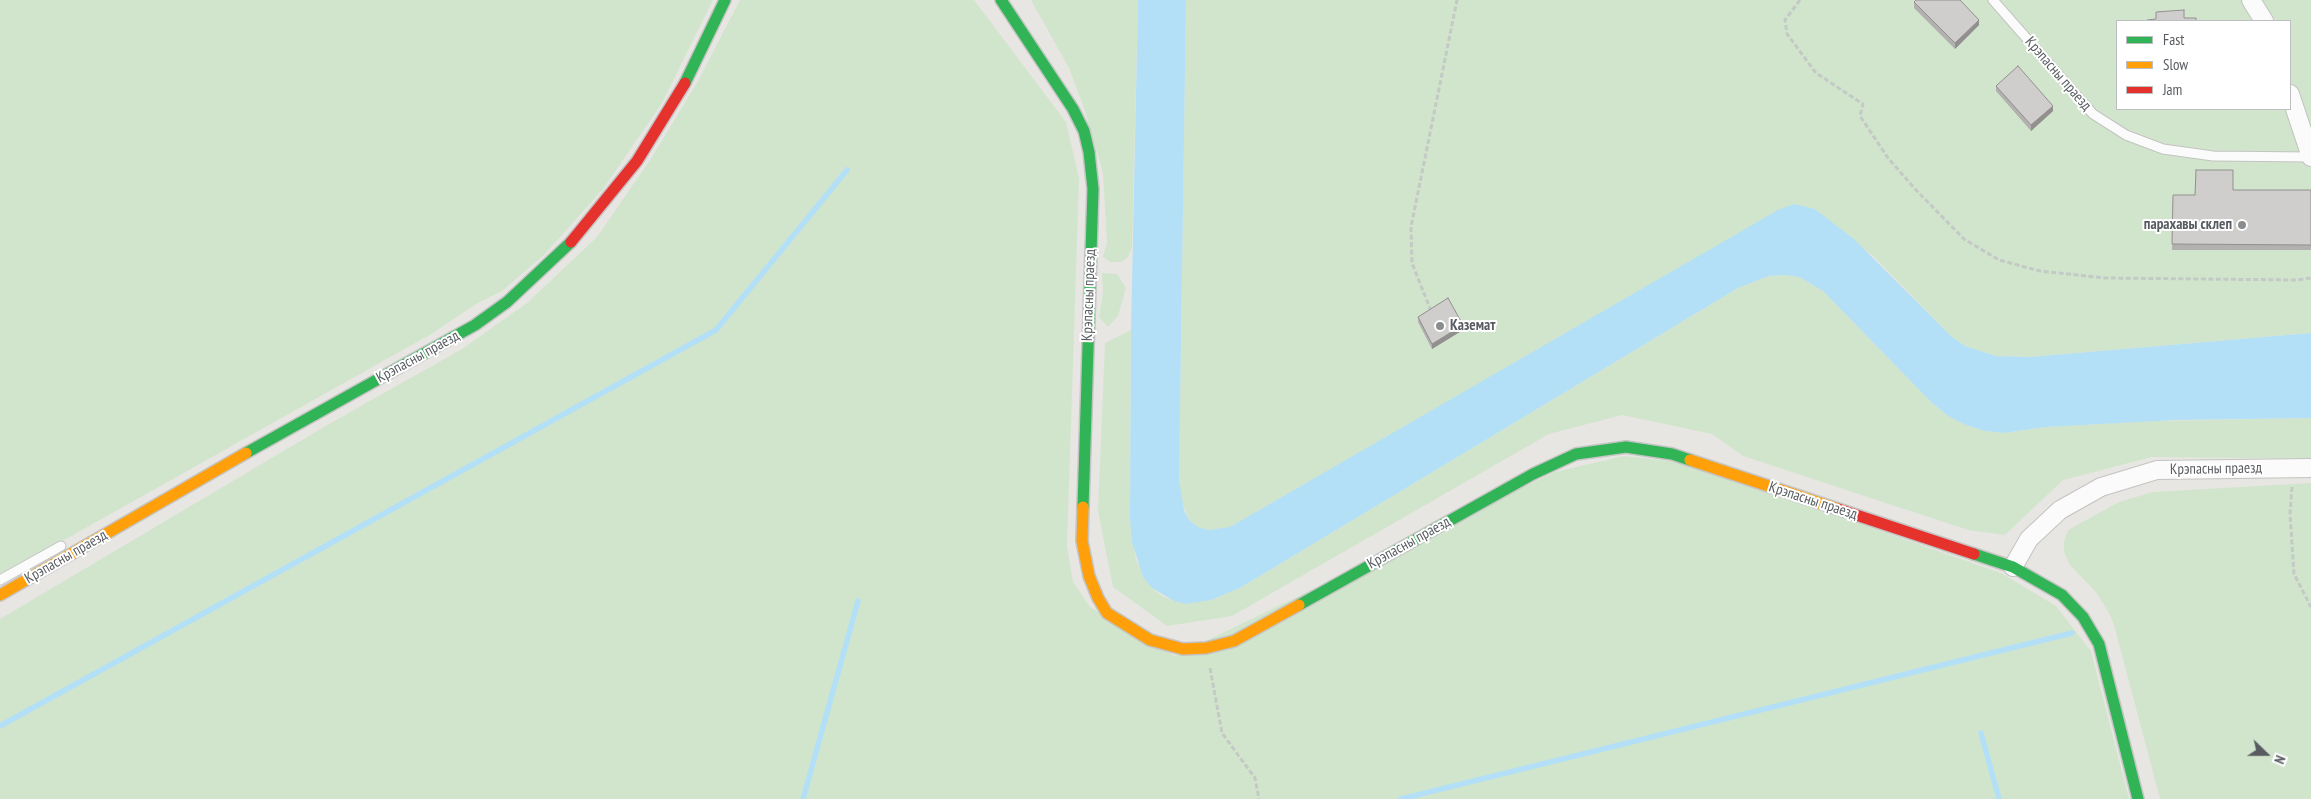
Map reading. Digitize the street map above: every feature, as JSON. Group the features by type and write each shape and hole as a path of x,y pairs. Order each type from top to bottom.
{"street":[{"name":"Крэпасны праезд","path":"0,595 232,461 475,325 539,275 592,219 637,161 695,65 725,0"},
{"name":"Крэпасны праезд","path":"1002,0 1073,109 1084,131 1089,152 1093,189 1082,541 1089,576 1107,613 1133,632 1163,645 1183,649 1206,648 1234,641 1533,474 1576,454 1626,447 1672,454 2013,567 2029,539 2060,510 2101,487 2157,470 2311,468"},
{"path":"2251,0 2263,20"},
{"name":"Крэпасны праезд","path":"2291,97 2310,157"},
{"path":"2013,567 2062,595 2083,617 2099,644 2138,799"}],"lane":[{"name":"Крэпасны праезд","path":"1993,0 2093,114 2126,135 2163,149 2213,156 2310,157"},
{"path":"200,468 232,461"},
{"path":"0,580 70,541"}],"path":[{"path":"1432,314 1412,263 1411,227 1458,0"},
{"path":"1800,0 1785,20 1787,34 1816,73 1863,104 1860,116 1888,158 1915,189 1964,239 1998,260 2040,271 2105,278 2297,280 2311,278"},
{"path":"2293,468 2290,514 2294,574 2311,607"},
{"path":"1206,648 1222,733 1255,778 1259,799"}],"green space":[{"path":"0,0 713,0 662,103 603,189 545,254 502,291 476,304 433,333 0,576"},
{"path":"740,0 974,0 1066,122 1079,178 1067,546 1073,582 1090,607 1175,656 1555,472 1624,456 1686,463 2001,573 2056,606 2091,651 2129,799 0,799 0,619 329,424 462,349 527,303 597,237 652,157 698,81"},
{"path":"1031,0 1138,0 1132,247 1128,257 1122,262 1110,262 1103,257 1107,242 1103,173 1084,108 1069,68"},
{"path":"1186,0 2311,0 2311,333 2030,357 1996,356 1965,346 1952,337 1874,257 1815,209 1299,487 1230,528 1209,530 1197,527 1189,520 1180,497"},
{"path":"1102,273 1117,274 1126,288 1118,316 1108,327 1099,317 1103,293"},
{"path":"1769,276 1799,277 1823,291 1931,402 1948,416 1966,425 1985,431 2004,433 2045,427 2152,421 2311,418 2311,459 2152,457 2063,480 2005,535 1968,530 1743,456 1712,434 1622,415 1549,434 1232,616 1167,626 1113,587 1098,511 1105,343 1131,330 1130,518 1136,560 1152,588 1162,596 1174,601 1211,600 1240,588 1738,288"},
{"path":"2311,483 2311,799 2160,799 2114,625 2108,611 2095,591 2070,565 2064,552 2064,541 2068,530 2119,502 2153,492"}],"water":[{"path":"1138,0 1186,0 1179,480 1184,510 1189,520 1198,527 1209,530 1230,527 1778,210 1794,204 1815,209 1855,240 1952,337 1965,346 1996,356 2030,357 2311,333 2311,418 2176,420 2045,427 2004,433 1985,431 1966,425 1948,416 1931,402 1823,291 1799,277 1769,276 1738,288 1240,588 1211,600 1185,604 1174,601 1152,588 1143,577 1132,542 1130,518 1131,330"}],"building":[{"path":"1916,0 1960,0 1979,20 1955,43 1914,2"},
{"path":"2184,10 2184,18 2196,18 2196,20 2147,20 2156,19 2156,12"},
{"path":"2018,66 2053,106 2031,125 1996,86"},
{"name":"парахавы склеп","path":"2196,170 2233,170 2233,190 2311,190 2311,245 2172,244 2173,195 2195,195"},
{"name":"Каземат","path":"1448,298 1463,325 1432,344 1418,317"}],"waterway":[{"path":"0,726 716,330 847,170"},
{"path":"803,799 858,601"},
{"path":"1401,799 2072,633"},
{"path":"1981,733 1999,799"}],"traffic: fast":[{"path":"685,83 725,0"},
{"path":"1001,0 1073,109 1084,131 1089,152 1093,189 1083,507"},
{"path":"246,453 475,325 507,302 571,242"},
{"path":"1299,605 1533,474 1576,454 1626,447 1672,454 1690,460"},
{"path":"1974,554 2013,567 2062,595 2083,617 2099,644 2138,799"}],"traffic: slow":[{"path":"0,595 246,453"},
{"path":"1690,460 1838,509"},
{"path":"1083,507 1082,541 1089,576 1098,598 1107,613 1150,640 1183,649 1206,648 1234,641 1299,605"}],"traffic: jam":[{"path":"571,242 637,161 685,83"},
{"path":"1838,509 1974,554"}],"place":[{"name":"парахавы склеп","path":"2242,225"},
{"name":"Каземат","path":"1440,326"}]}
